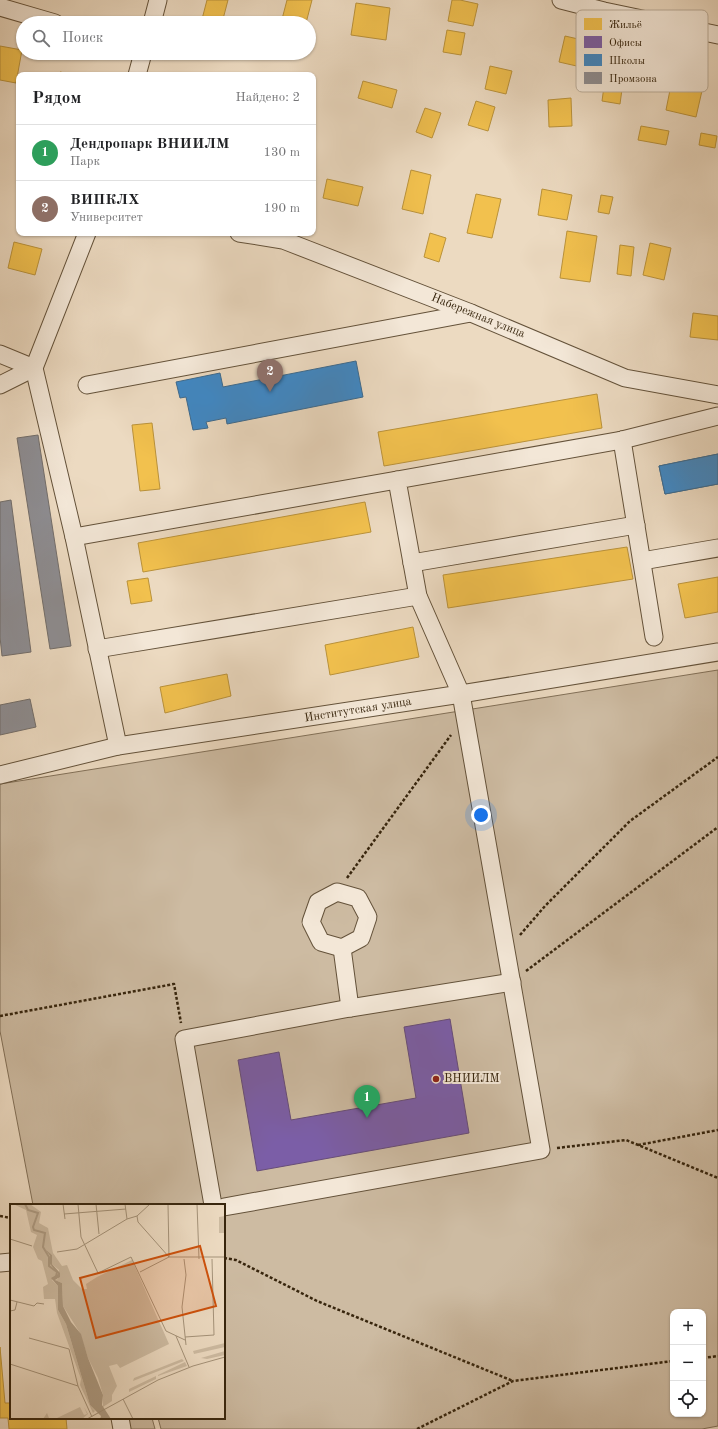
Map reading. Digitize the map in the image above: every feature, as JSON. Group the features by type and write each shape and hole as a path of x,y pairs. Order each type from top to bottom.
{"street":[{"path":"154,16 158,0"},
{"path":"561,0 600,10"},
{"path":"0,7 31,16"},
{"path":"708,34 718,36"},
{"path":"138,72 141,60"},
{"path":"86,236 34,368 74,537 118,746"},
{"name":"Набережная улица","path":"258,236 283,240 471,313 625,378 718,395"},
{"path":"87,385 471,313"},
{"path":"0,354 34,368"},
{"path":"0,385 34,368"},
{"path":"74,537 622,440 718,416"},
{"path":"622,440 654,637"},
{"path":"225,1207 541,1150 461,694 418,596 397,480"},
{"path":"412,563 636,525"},
{"path":"642,561 718,548"},
{"path":"98,649 418,596"},
{"name":"Институтская улица","path":"0,775 118,746 461,694 718,652"},
{"path":"337,892 358,898 368,918 361,938 342,948 321,942 311,922 318,902 337,892"},
{"path":"342,948 350,1008"},
{"path":"213,1204 184,1039 350,1008 512,982"},
{"path":"0,1263 10,1262"},
{"path":"120,1419 122,1429"}],"path":[{"path":"337,892 465,717"},
{"path":"506,950 545,906 630,821 718,757"},
{"path":"512,982 718,827"},
{"path":"0,1016 174,984 184,1039"},
{"path":"638,1145 718,1130"},
{"path":"541,1150 626,1140 718,1178"},
{"path":"0,1216 10,1218"},
{"path":"225,1258 236,1260 317,1301 513,1381"},
{"path":"706,1358 718,1356"},
{"path":"417,1429 513,1381 670,1361"}],"shaded area":[{"path":"718,670 718,1426 702,1429 161,1429 158,1419 225,1419 225,1204 33,1204 0,1031 0,784"},
{"path":"126,1419 152,1419 155,1429 127,1429"}],"building: Жильё":[{"path":"207,0 228,0 224,16 203,16"},
{"path":"287,0 312,0 308,16 283,16"},
{"path":"452,0 460,0 478,4 473,26 448,21"},
{"path":"356,3 390,8 386,40 351,35"},
{"path":"447,30 465,33 461,55 443,52"},
{"path":"565,36 576,38 576,66 559,62"},
{"path":"0,46 16,49 16,60 20,60 18,72 16,72 16,83 0,80"},
{"path":"490,66 512,71 506,94 485,89"},
{"path":"363,81 397,90 392,108 358,98"},
{"path":"603,92 622,92 620,104 602,101"},
{"path":"670,92 702,92 696,117 666,110"},
{"path":"571,98 572,126 549,127 548,100"},
{"path":"476,101 495,107 488,131 468,125"},
{"path":"425,108 441,113 432,138 416,132"},
{"path":"641,126 669,131 666,145 638,140"},
{"path":"701,133 717,136 715,148 699,145"},
{"path":"411,170 431,175 423,214 402,209"},
{"path":"327,179 363,187 358,206 323,198"},
{"path":"542,189 572,195 567,220 538,215"},
{"path":"476,194 501,199 492,238 467,233"},
{"path":"601,195 613,197 609,214 598,212"},
{"path":"567,231 597,236 590,282 560,278"},
{"path":"430,233 446,238 439,262 424,257"},
{"path":"14,242 42,249 35,275 8,268"},
{"path":"650,243 671,248 664,280 643,275"},
{"path":"620,245 634,247 631,276 617,274"},
{"path":"693,313 718,316 718,340 690,337"},
{"path":"597,394 602,428 384,466 378,432"},
{"path":"152,423 160,489 140,491 132,425"},
{"path":"365,502 371,532 143,572 138,543"},
{"path":"627,547 633,579 448,608 443,575"},
{"path":"718,577 718,612 685,618 678,584"},
{"path":"148,578 152,601 131,604 127,581"},
{"path":"413,627 419,657 330,675 325,645"},
{"path":"227,674 231,696 165,713 160,687"},
{"path":"0,1347 5,1403 10,1403 10,1419 66,1419 67,1429 9,1429 8,1418 0,1418"}],"building: Офисы":[{"name":"ВНИИЛМ","path":"450,1019 469,1133 257,1171 238,1060 279,1052 291,1120 416,1098 404,1027"}],"building: Школы":[{"path":"356,361 363,397 227,424 226,418 206,422 208,428 193,430 186,397 180,398 176,382 220,373 223,387"},
{"path":"718,454 718,484 665,494 659,466"},
{"path":"718,454 718,484 665,494 659,466"}],"building: Промзона":[{"path":"38,435 71,646 50,649 17,438"},
{"path":"11,500 31,652 2,656 0,637 0,502"},
{"path":"30,699 36,727 0,735 0,705"}],"place":[{"name":"ВИПКЛХ","path":"270,392"},
{"name":"ВНИИЛМ","path":"436,1079"},
{"name":"Дендропарк ВНИИЛМ","path":"367,1118"}]}
